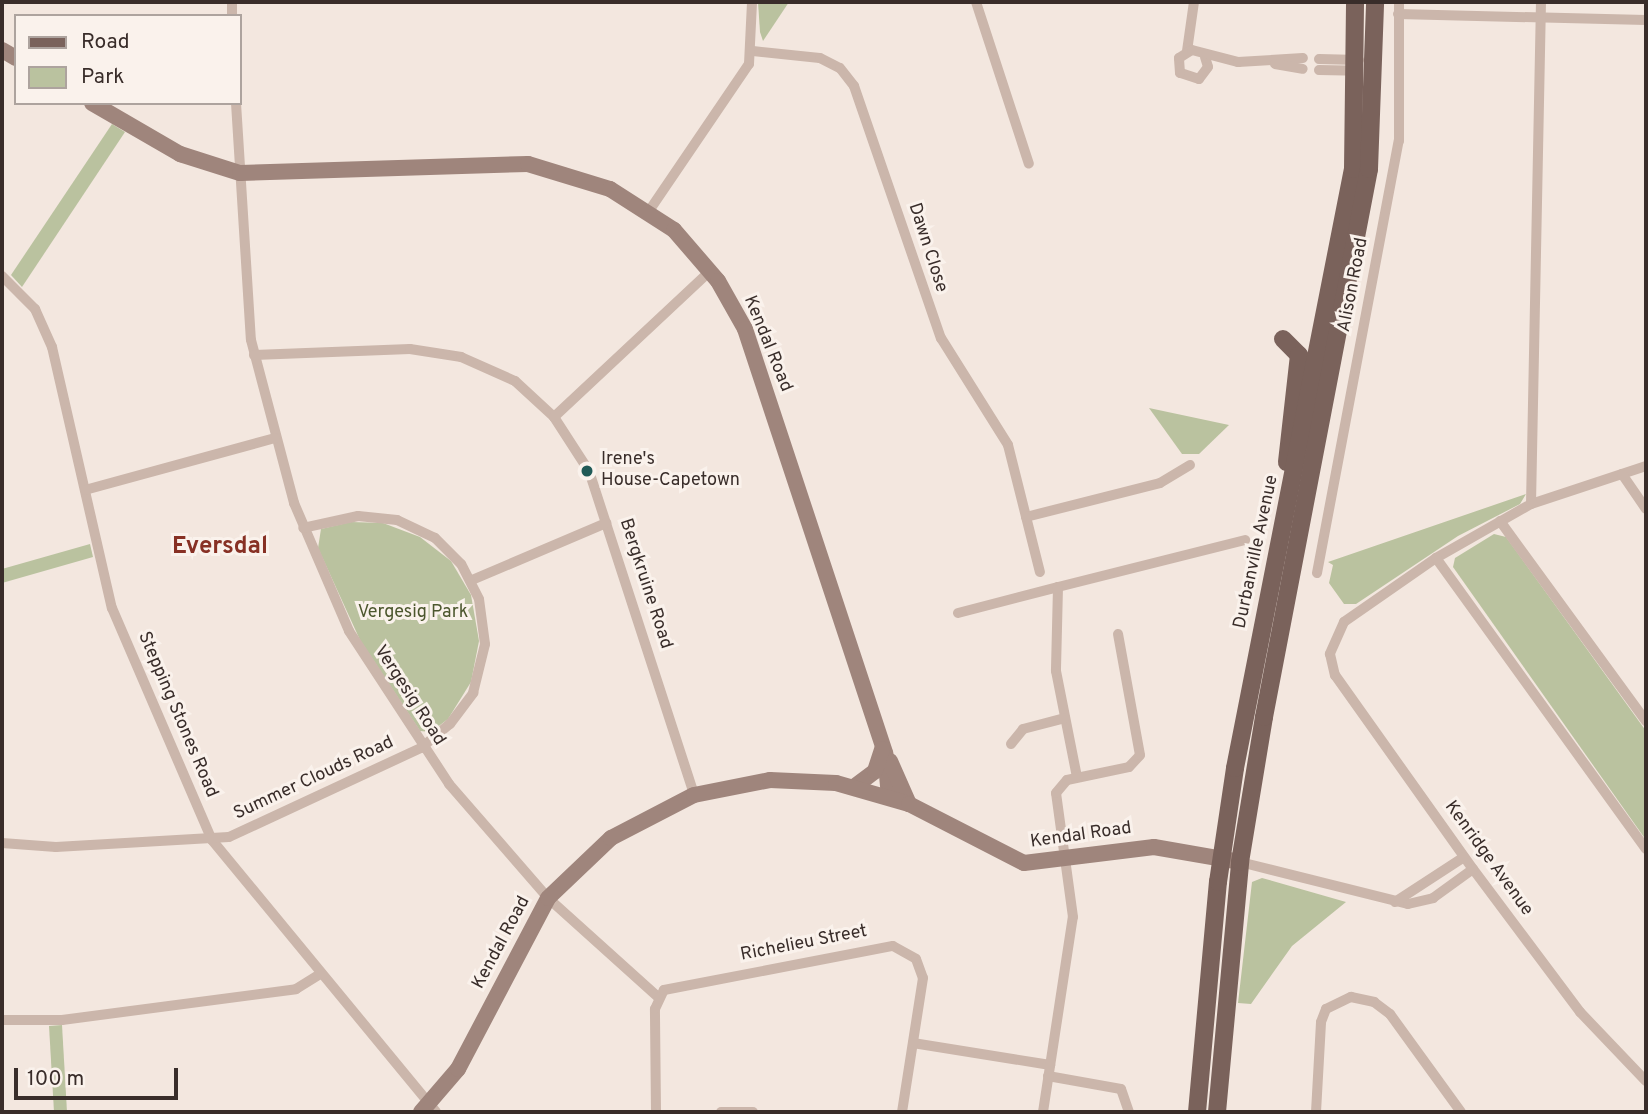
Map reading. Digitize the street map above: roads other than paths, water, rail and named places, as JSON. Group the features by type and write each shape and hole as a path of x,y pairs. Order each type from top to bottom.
{"main road":[{"name":"Durbanville Avenue","path":"1197,1112 1221,857 1353,169 1355,2"},
{"name":"Durbanville Avenue","path":"1217,1112 1241,862 1368,169 1376,66 1375,2"},
{"path":"1283,339 1296,347 1299,360 1284,532"}],"street":[{"path":"649,211 753,51 752,2"},
{"path":"976,2 1029,164"},
{"path":"1194,2 1193,32 1187,51 1178,63 1180,73 1194,80 1206,72 1238,62"},
{"name":"Alison Road","path":"1317,573 1399,141 1399,2"},
{"path":"1531,504 1541,2"},
{"path":"1398,14 1646,20"},
{"path":"1193,32 1204,55 1206,72"},
{"name":"Dawn Close","path":"753,51 820,58 840,68 854,86 931,317 960,375 1006,439 1040,572"},
{"path":"1187,51 1238,62 1303,64"},
{"path":"1319,64 1376,66"},
{"name":"Kendal Road","path":"95,105 180,154 240,173 510,162 587,179 649,211 711,270 745,328 884,749 909,804"},
{"name":"Vergesig Road","path":"236,105 254,355 275,438 303,527 359,651 421,748 548,898 658,997"},
{"path":"554,417 711,270"},
{"name":"Stepping Stones Road","path":"2,276 35,309 52,347 113,608 212,841 429,1110"},
{"name":"Bergkruine Road","path":"254,355 410,349 461,357 515,381 554,417 585,461 694,795"},
{"path":"85,489 275,438"},
{"path":"1026,517 1160,483 1190,465"},
{"path":"1646,466 1531,504 1437,558 1646,849"},
{"path":"1622,474 1646,509"},
{"name":"Summer Clouds Road","path":"2,844 39,847 212,841 421,748 463,709 479,678 485,627 472,580 435,538 397,520 358,516 303,527"},
{"path":"1500,521 1646,721"},
{"path":"472,580 607,523"},
{"path":"958,613 1245,540"},
{"name":"Kenridge Avenue","path":"1437,558 1348,618 1333,642 1335,675 1464,857 1580,1012 1646,1081"},
{"path":"1058,587 1056,671 1077,777"},
{"path":"1042,1112 1073,917 1063,861 1056,793 1062,782 1129,767 1139,758 1118,634"},
{"path":"1011,744 1023,729 1065,718"},
{"path":"854,787 875,771 884,749"},
{"name":"Kendal Road","path":"884,749 889,797"},
{"name":"Kendal Road","path":"429,1110 458,1069 548,898 611,838 694,795 770,780 854,787 909,804 1016,861 1063,861 1139,847 1221,857 1392,903 1427,901 1473,869"},
{"path":"1392,903 1425,887 1464,857"},
{"name":"Richelieu Street","path":"658,997 673,986 893,946 911,954 922,971 902,1112"},
{"path":"2,1020 62,1020 296,989 320,974"},
{"path":"656,1112 658,997"},
{"path":"1316,1112 1321,1022 1326,1009 1351,997 1374,1002 1390,1014 1461,1112"},
{"path":"913,1043 1049,1070 1116,1087 1128,1097 1129,1112"},
{"path":"721,1112 753,1112"}],"place":[{"name":"Irene's House-Capetown","path":"587,471"}],"district":[{"name":"Eversdal","path":"220,548"}],"park label":[{"name":"Vergesig Park","path":"413,613"}]}
